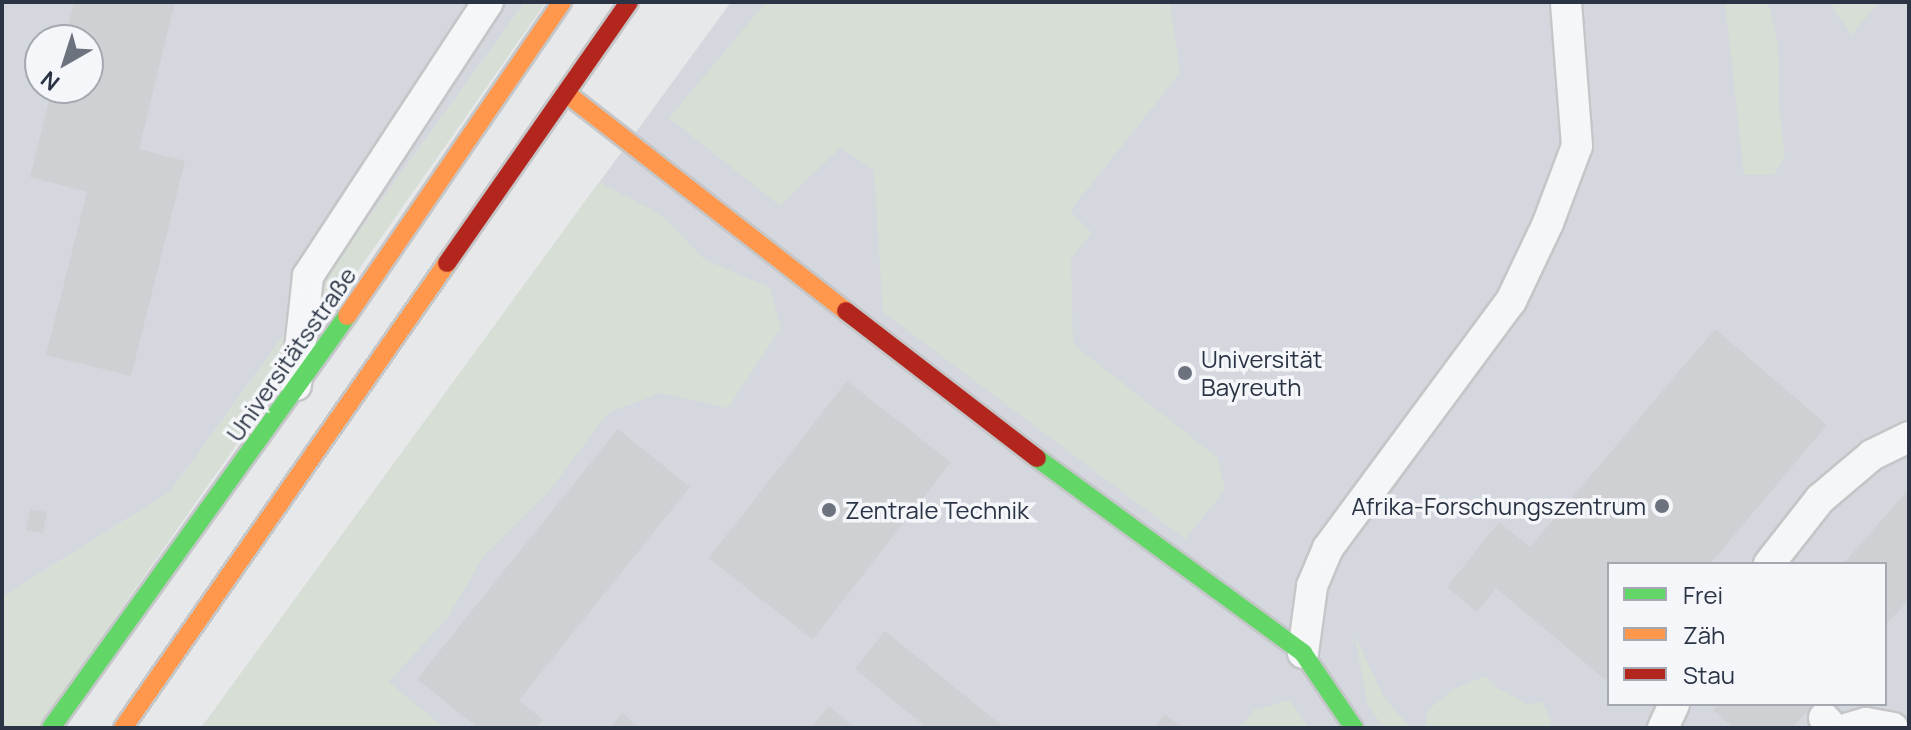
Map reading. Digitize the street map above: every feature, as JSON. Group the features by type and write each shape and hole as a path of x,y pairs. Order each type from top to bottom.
{"main road":[{"name":"Universitätsstraße","path":"51,728 295,392 562,2"},
{"path":"123,728 629,2"},
{"path":"567,94 1006,435 1303,653 1354,728"}],"street":[{"path":"295,392 308,276 488,2"},
{"path":"1303,653 1312,586 1328,548 1511,301 1548,223 1577,146 1566,2"},
{"path":"1771,562 1820,499 1872,455 1909,437"},
{"path":"1663,728 1673,706"},
{"path":"1835,725 1866,723 1893,728"}],"shaded area":[{"path":"2,2 525,2 170,492 2,597"},
{"path":"525,2 546,2 38,728 2,728 2,597 170,492"},
{"name":"Universität Bayreuth","path":"731,2 1909,2 1909,728 201,728"},
{"path":"766,2 1170,2 1180,73 1070,211 1092,233 1071,259 1073,344 1218,458 1225,490 1185,539 883,312 874,170 840,148 780,206 669,118"},
{"path":"1725,2 1768,2 1778,43 1779,106 1785,157 1774,175 1744,175"},
{"path":"1833,2 1878,2 1852,35 1833,10"},
{"path":"599,182 662,215 704,259 770,288 781,328 728,408 660,393 608,413 550,490 483,557 448,617 389,682 445,728 201,728"},
{"path":"1355,636 1383,695 1410,728 1384,728 1367,703"},
{"path":"1485,676 1497,688 1528,704 1542,702 1551,720 1549,728 1426,728 1427,711 1452,690"},
{"path":"1290,700 1309,728 1239,728 1254,710"}],"building":[{"path":"74,2 175,2 139,149 185,161 131,376 46,355 87,192 30,177 48,104 104,104 104,24 68,24"},
{"name":"Afrika-Forschungszentrum","path":"1715,329 1827,425 1712,562 1607,562 1607,681 1496,588 1477,612 1447,587 1499,522 1530,547"},
{"name":"Zentrale Technik","path":"847,381 951,462 812,640 708,558"},
{"path":"618,429 690,487 519,700 543,720 536,728 478,728 417,679"},
{"path":"1909,489 1909,599 1887,624 1887,562 1845,562"},
{"path":"30,509 47,512 43,534 26,531"},
{"path":"885,631 1005,728 927,728 855,669"},
{"path":"829,706 855,728 811,728"},
{"path":"1716,706 1824,706 1818,724 1806,713 1792,728 1734,728 1713,710"},
{"path":"622,713 639,728 610,728"},
{"path":"1165,714 1183,728 1154,728"}],"traffic: fast":[{"path":"51,728 347,316"},
{"path":"1037,458 1303,653 1354,728"}],"traffic: slow":[{"path":"347,316 562,2"},
{"path":"567,94 846,311"},
{"path":"123,728 447,263"}],"traffic: jam":[{"path":"447,263 629,2"},
{"path":"846,311 1037,458"}],"place":[{"name":"Universität Bayreuth","path":"1185,373"},
{"name":"Afrika-Forschungszentrum","path":"1662,506"},
{"name":"Zentrale Technik","path":"829,510"}]}
